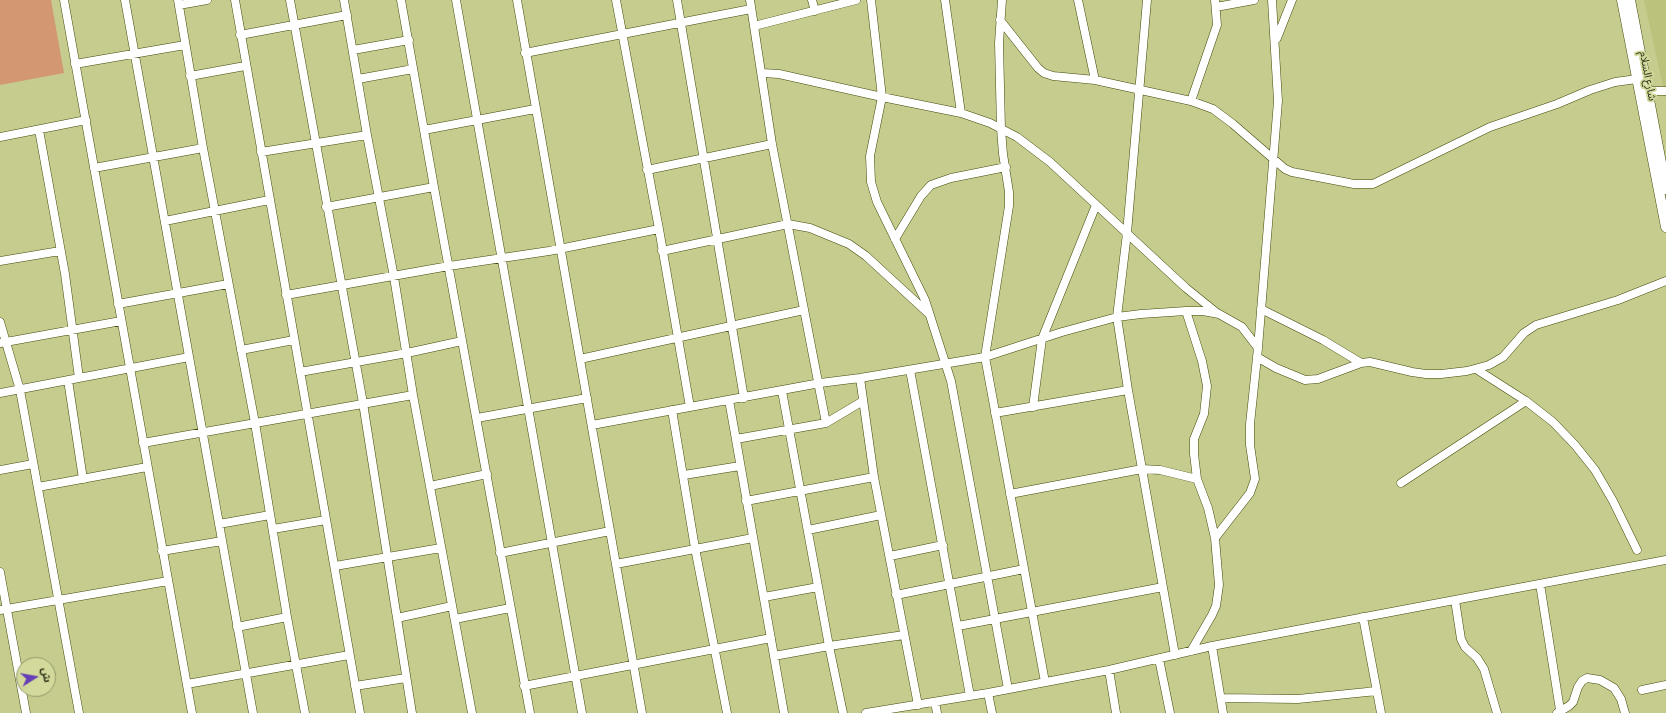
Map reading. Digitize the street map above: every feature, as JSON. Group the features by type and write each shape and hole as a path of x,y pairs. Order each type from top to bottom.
{"main road":[{"name":"شارع السلام","path":"1622,0 1636,79 1666,227"},
{"name":"شارع السلام","path":"1630,0 1666,189"}],"street":[{"path":"64,0 192,713"},
{"path":"125,0 253,713"},
{"path":"207,0 178,3 203,148 255,423 286,618 305,713"},
{"path":"234,0 360,713"},
{"path":"290,0 355,362 412,713"},
{"path":"344,0 367,135 394,277 413,395 472,713"},
{"path":"401,0 530,713"},
{"path":"456,0 582,713"},
{"path":"517,0 525,53 642,713"},
{"path":"616,0 621,34 659,229 690,407"},
{"path":"677,0 744,398"},
{"path":"750,0 772,144 804,310 820,383 826,423"},
{"path":"812,0 815,11"},
{"path":"754,26 856,0"},
{"path":"871,0 882,97 870,156 869,170 872,192 925,300 951,381 1008,689"},
{"path":"945,0 961,113"},
{"path":"1002,0 999,49 1001,129 1009,192 1009,206 985,357 1045,682"},
{"path":"1078,0 1095,80"},
{"path":"1147,0 1127,234 1117,317 1128,390 1175,655"},
{"path":"1190,101 1216,25 1215,4 1254,0"},
{"path":"1215,538 1250,493 1254,485 1250,435 1278,101 1276,40 1272,0"},
{"path":"1276,40 1292,0"},
{"path":"525,53 752,9"},
{"path":"240,35 347,15"},
{"path":"1000,20 1038,68 1044,73 1053,76 1095,80 1190,101 1213,109 1285,169 1292,172 1354,184 1373,184 1490,127 1557,104 1600,86 1636,79"},
{"path":"353,50 408,40"},
{"path":"75,64 185,45"},
{"path":"190,76 245,66"},
{"path":"358,79 413,69"},
{"path":"762,73 779,74 961,113 990,123 1001,129 1033,149 1050,162 1186,288 1219,314 1242,327 1258,353 1276,368 1305,380 1318,379 1332,375 1361,363 1378,363 1426,374 1441,374 1476,369 1489,365 1503,357 1524,333 1536,325 1618,300 1666,281"},
{"path":"1647,91 1666,91"},
{"path":"424,130 535,109"},
{"path":"0,137 86,120"},
{"path":"39,130 69,301 79,378"},
{"path":"261,152 367,135"},
{"path":"647,170 772,144"},
{"path":"94,168 203,148"},
{"path":"895,239 921,196 931,185 951,178 1006,167"},
{"path":"326,207 434,187"},
{"path":"165,221 269,200"},
{"path":"1033,407 1042,339 1096,205"},
{"path":"662,251 788,224 810,228 849,244 866,256 929,313"},
{"path":"286,295 449,266 560,249 659,229"},
{"path":"0,261 60,251"},
{"path":"118,304 177,292 228,284"},
{"path":"1261,309 1323,340 1361,363"},
{"path":"580,359 804,310"},
{"path":"592,425 820,383 860,378 985,357 1117,317 1186,311 1203,311 1219,314"},
{"path":"1186,311 1202,361 1207,386 1204,414 1193,445 1197,479 1208,508 1215,538 1219,585 1218,595 1212,615 1192,651"},
{"path":"3,342 121,321"},
{"path":"0,322 3,342 20,390 80,713"},
{"path":"241,350 294,340"},
{"path":"300,372 407,353 462,341"},
{"path":"0,393 189,357"},
{"path":"1476,369 1526,401 1562,431 1575,445 1595,470 1613,501 1637,550"},
{"path":"910,370 970,696"},
{"path":"860,378 874,477 918,705"},
{"path":"68,380 83,479"},
{"path":"995,413 1128,390"},
{"path":"782,391 842,713"},
{"path":"143,443 413,395"},
{"path":"477,418 587,398"},
{"path":"729,400 784,713"},
{"path":"736,440 826,423 863,401"},
{"path":"1401,483 1526,401"},
{"path":"672,410 695,548 727,713"},
{"path":"0,470 33,464"},
{"path":"684,475 740,466"},
{"path":"38,487 147,467"},
{"path":"1010,494 1142,469 1160,470 1197,479"},
{"path":"430,486 486,474"},
{"path":"746,501 874,477"},
{"path":"219,524 270,515"},
{"path":"808,530 881,515"},
{"path":"273,529 326,520"},
{"path":"500,553 610,531"},
{"path":"616,564 753,538"},
{"path":"162,551 222,541"},
{"path":"890,556 943,545"},
{"path":"335,566 441,548"},
{"path":"866,713 881,712 1109,670 1212,646 1666,560"},
{"path":"896,595 1024,569"},
{"path":"0,572 3,609 26,713"},
{"path":"3,609 168,581"},
{"path":"1540,584 1559,712 1573,702 1578,687 1582,681 1587,678 1600,680 1614,688 1621,700 1625,713"},
{"path":"764,597 818,587"},
{"path":"958,626 1033,613 1163,587"},
{"path":"1454,600 1461,639 1465,647 1477,658 1484,668 1496,713"},
{"path":"397,618 452,606"},
{"path":"455,618 510,608"},
{"path":"1363,617 1381,713"},
{"path":"237,627 286,618"},
{"path":"774,656 904,635"},
{"path":"524,686 771,638"},
{"path":"1212,646 1223,713"},
{"path":"187,684 349,655"},
{"path":"1160,659 1170,713"},
{"path":"1109,670 1116,713"},
{"path":"355,686 406,678"},
{"path":"1642,690 1666,685"},
{"path":"1221,698 1298,699 1377,691"},
{"path":"988,693 992,713"},
{"path":"935,702 937,713"}],"shaded area":[{"path":"0,0 51,0 64,73 0,85"},
{"path":"1644,0 1666,0 1666,100"}]}
